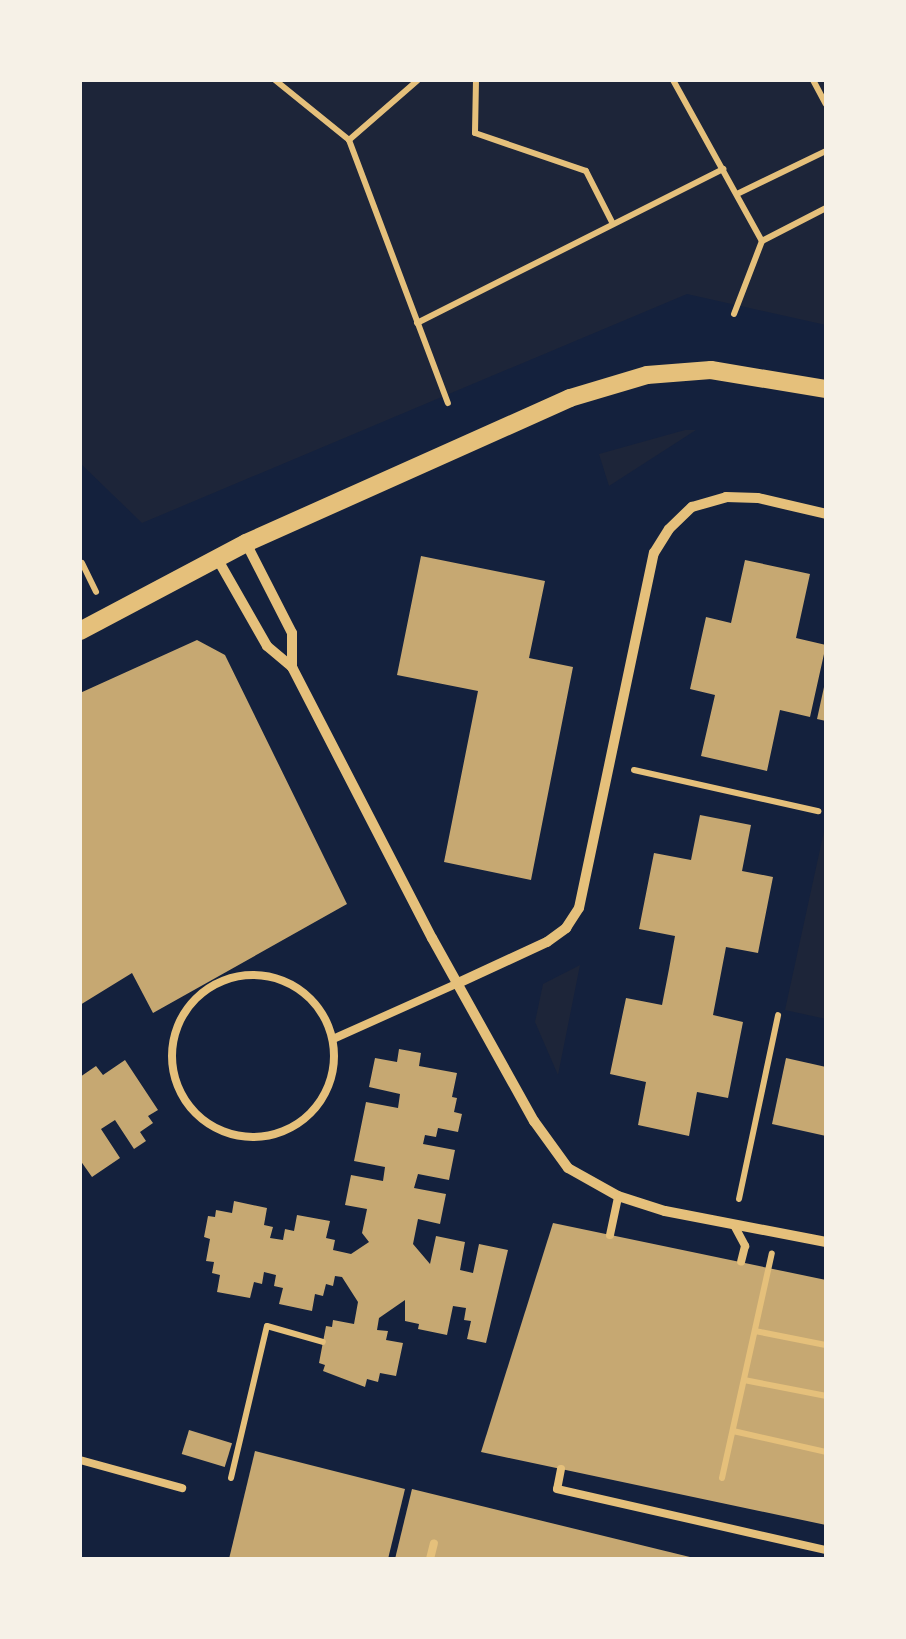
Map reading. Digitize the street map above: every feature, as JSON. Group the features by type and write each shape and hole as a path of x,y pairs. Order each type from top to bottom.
{"street":[{"path":"80,631 246,543 570,398 648,375 712,370 826,389"},
{"path":"456,984 547,942 566,928 578,908 654,553 669,529 692,507 726,497 758,498 826,514"},
{"path":"246,543 292,633 292,667"},
{"path":"218,560 267,646 292,667 456,984 534,1121 568,1168 618,1196 826,1242"}],"lane":[{"path":"256,974 282,980 306,993 323,1014 333,1040 334,1066 326,1090 312,1112 290,1128 266,1136 240,1136 215,1127 195,1112 180,1089 172,1063 175,1035 186,1010 205,991 228,978 256,974"},
{"path":"333,1040 438,996 456,984"},
{"path":"610,1235 618,1196"},
{"path":"734,1224 745,1246 741,1262"},
{"path":"80,1460 182,1488"},
{"path":"561,1469 557,1489 826,1550"},
{"path":"430,1559 434,1543"}],"path":[{"path":"275,80 349,140 448,403"},
{"path":"349,140 418,80"},
{"path":"476,80 475,132 586,171 613,224"},
{"path":"673,80 762,241"},
{"path":"813,80 826,104"},
{"path":"737,194 826,151"},
{"path":"418,322 723,169"},
{"path":"734,314 762,241 826,208"},
{"path":"628,769 818,811"},
{"path":"737,1205 778,1015"},
{"path":"722,1478 772,1252"},
{"path":"231,1478 267,1326 323,1342"},
{"path":"755,1331 826,1346"},
{"path":"744,1380 826,1396"},
{"path":"732,1432 826,1452"}],"shaded area":[{"path":"80,80 826,80 826,325 687,294 142,523 80,463"},
{"path":"696,430 609,486 599,454"},
{"path":"826,822 826,1019 785,1010"},
{"path":"580,965 558,1075 535,1022 543,984"}],"building":[{"path":"421,556 545,581 529,658 573,667 531,880 444,862 478,691 397,675"},
{"path":"745,560 810,574 796,638 826,645 810,717 780,710 767,771 701,756 715,695 690,689 706,617 731,623"},
{"path":"197,640 225,655 347,904 153,1013 132,973 80,1005 80,693"},
{"path":"826,687 826,721 817,719"},
{"path":"700,815 751,825 742,871 773,877 758,953 726,947 713,1015 743,1022 728,1098 697,1092 689,1136 638,1125 646,1082 610,1074 626,998 662,1005 675,936 639,929 654,853 691,860"},
{"path":"399,1049 421,1053 419,1066 457,1073 452,1097 457,1098 454,1112 462,1114 458,1132 438,1128 436,1137 425,1135 423,1144 455,1150 449,1180 418,1174 414,1188 446,1194 440,1224 418,1219 413,1244 430,1264 436,1236 465,1242 460,1270 473,1273 479,1244 508,1250 486,1343 467,1339 471,1321 464,1320 466,1308 453,1306 447,1335 418,1329 419,1324 405,1321 405,1300 379,1318 377,1330 388,1331 386,1340 403,1343 396,1376 380,1373 378,1382 367,1379 365,1387 323,1371 325,1365 319,1363 326,1326 332,1327 333,1320 354,1324 358,1302 342,1277 335,1276 333,1286 326,1284 323,1296 315,1294 312,1311 279,1304 283,1288 274,1286 276,1275 264,1272 262,1284 254,1282 250,1298 217,1292 220,1275 212,1273 214,1262 206,1261 210,1239 204,1237 208,1216 215,1217 216,1210 232,1213 234,1201 267,1208 264,1225 273,1227 270,1238 283,1240 285,1229 294,1231 297,1215 330,1221 326,1238 335,1240 333,1250 351,1254 369,1242 362,1233 367,1209 345,1205 351,1175 383,1181 385,1167 354,1161 366,1102 398,1108 400,1094 369,1087 375,1058 397,1062"},
{"path":"786,1058 826,1067 826,1136 772,1124"},
{"path":"125,1060 158,1110 148,1116 153,1123 140,1132 146,1141 134,1149 115,1120 101,1129 120,1158 92,1177 80,1160 80,1077 96,1066 103,1075"},
{"path":"553,1223 826,1280 826,1525 481,1452"},
{"path":"189,1430 232,1443 225,1467 182,1454"},
{"path":"255,1451 405,1489 388,1559 229,1559"},
{"path":"412,1489 694,1558 694,1559 395,1559"}]}
